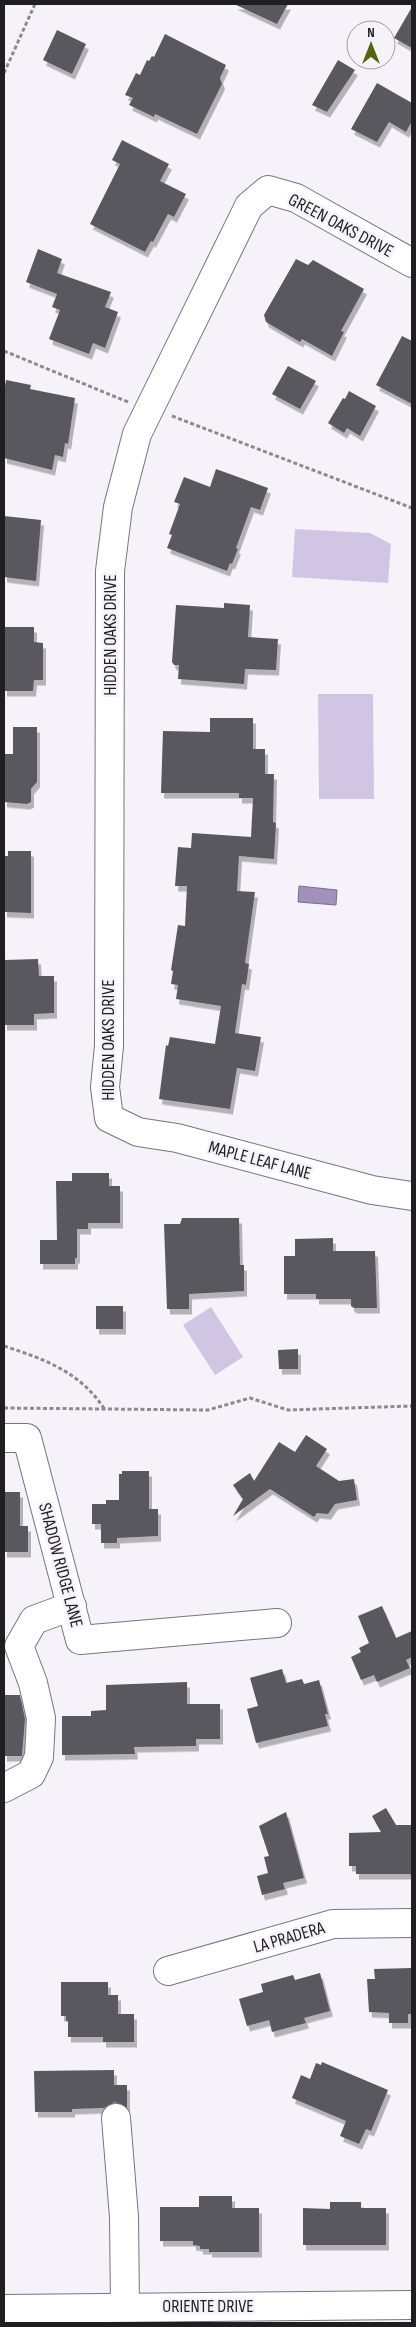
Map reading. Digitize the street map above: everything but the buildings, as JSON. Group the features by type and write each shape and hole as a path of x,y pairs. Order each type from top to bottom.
{"street":[{"name":"GREEN OAKS DRIVE","path":"268,190 296,198 412,263"},
{"name":"HIDDEN OAKS DRIVE","path":"109,1118 105,1087 109,1046 110,570 118,507 137,434 148,409 249,206 268,190"},
{"name":"MAPLE LEAF LANE","path":"109,1118 138,1132 177,1138 372,1190 412,1196"},
{"name":"SHADOW RIDGE LANE","path":"4,1438 27,1438 80,1640 277,1623"},
{"path":"4,1788 31,1774 39,1757 41,1718 33,1683 19,1646 34,1620 72,1606"},
{"name":"LA PRADERA","path":"168,1971 333,1924 412,1923"},
{"path":"116,2118 124,2217 125,2306"},
{"name":"ORIENTE DRIVE","path":"4,2309 125,2306 412,2305"}],"path":[{"path":"4,73 34,4"},
{"path":"4,351 148,409 167,414 412,508"},
{"path":"4,1346 47,1360 67,1371 98,1399 105,1410"},
{"path":"4,1408 208,1410 250,1398 288,1410 412,1406"}],"shaded area":[{"path":"295,529 370,533 391,544 388,583 292,577"},
{"path":"318,694 373,694 374,799 319,799"},
{"path":"299,886 337,890 336,905 298,902"},
{"path":"211,1307 243,1357 215,1375 183,1325"}]}
